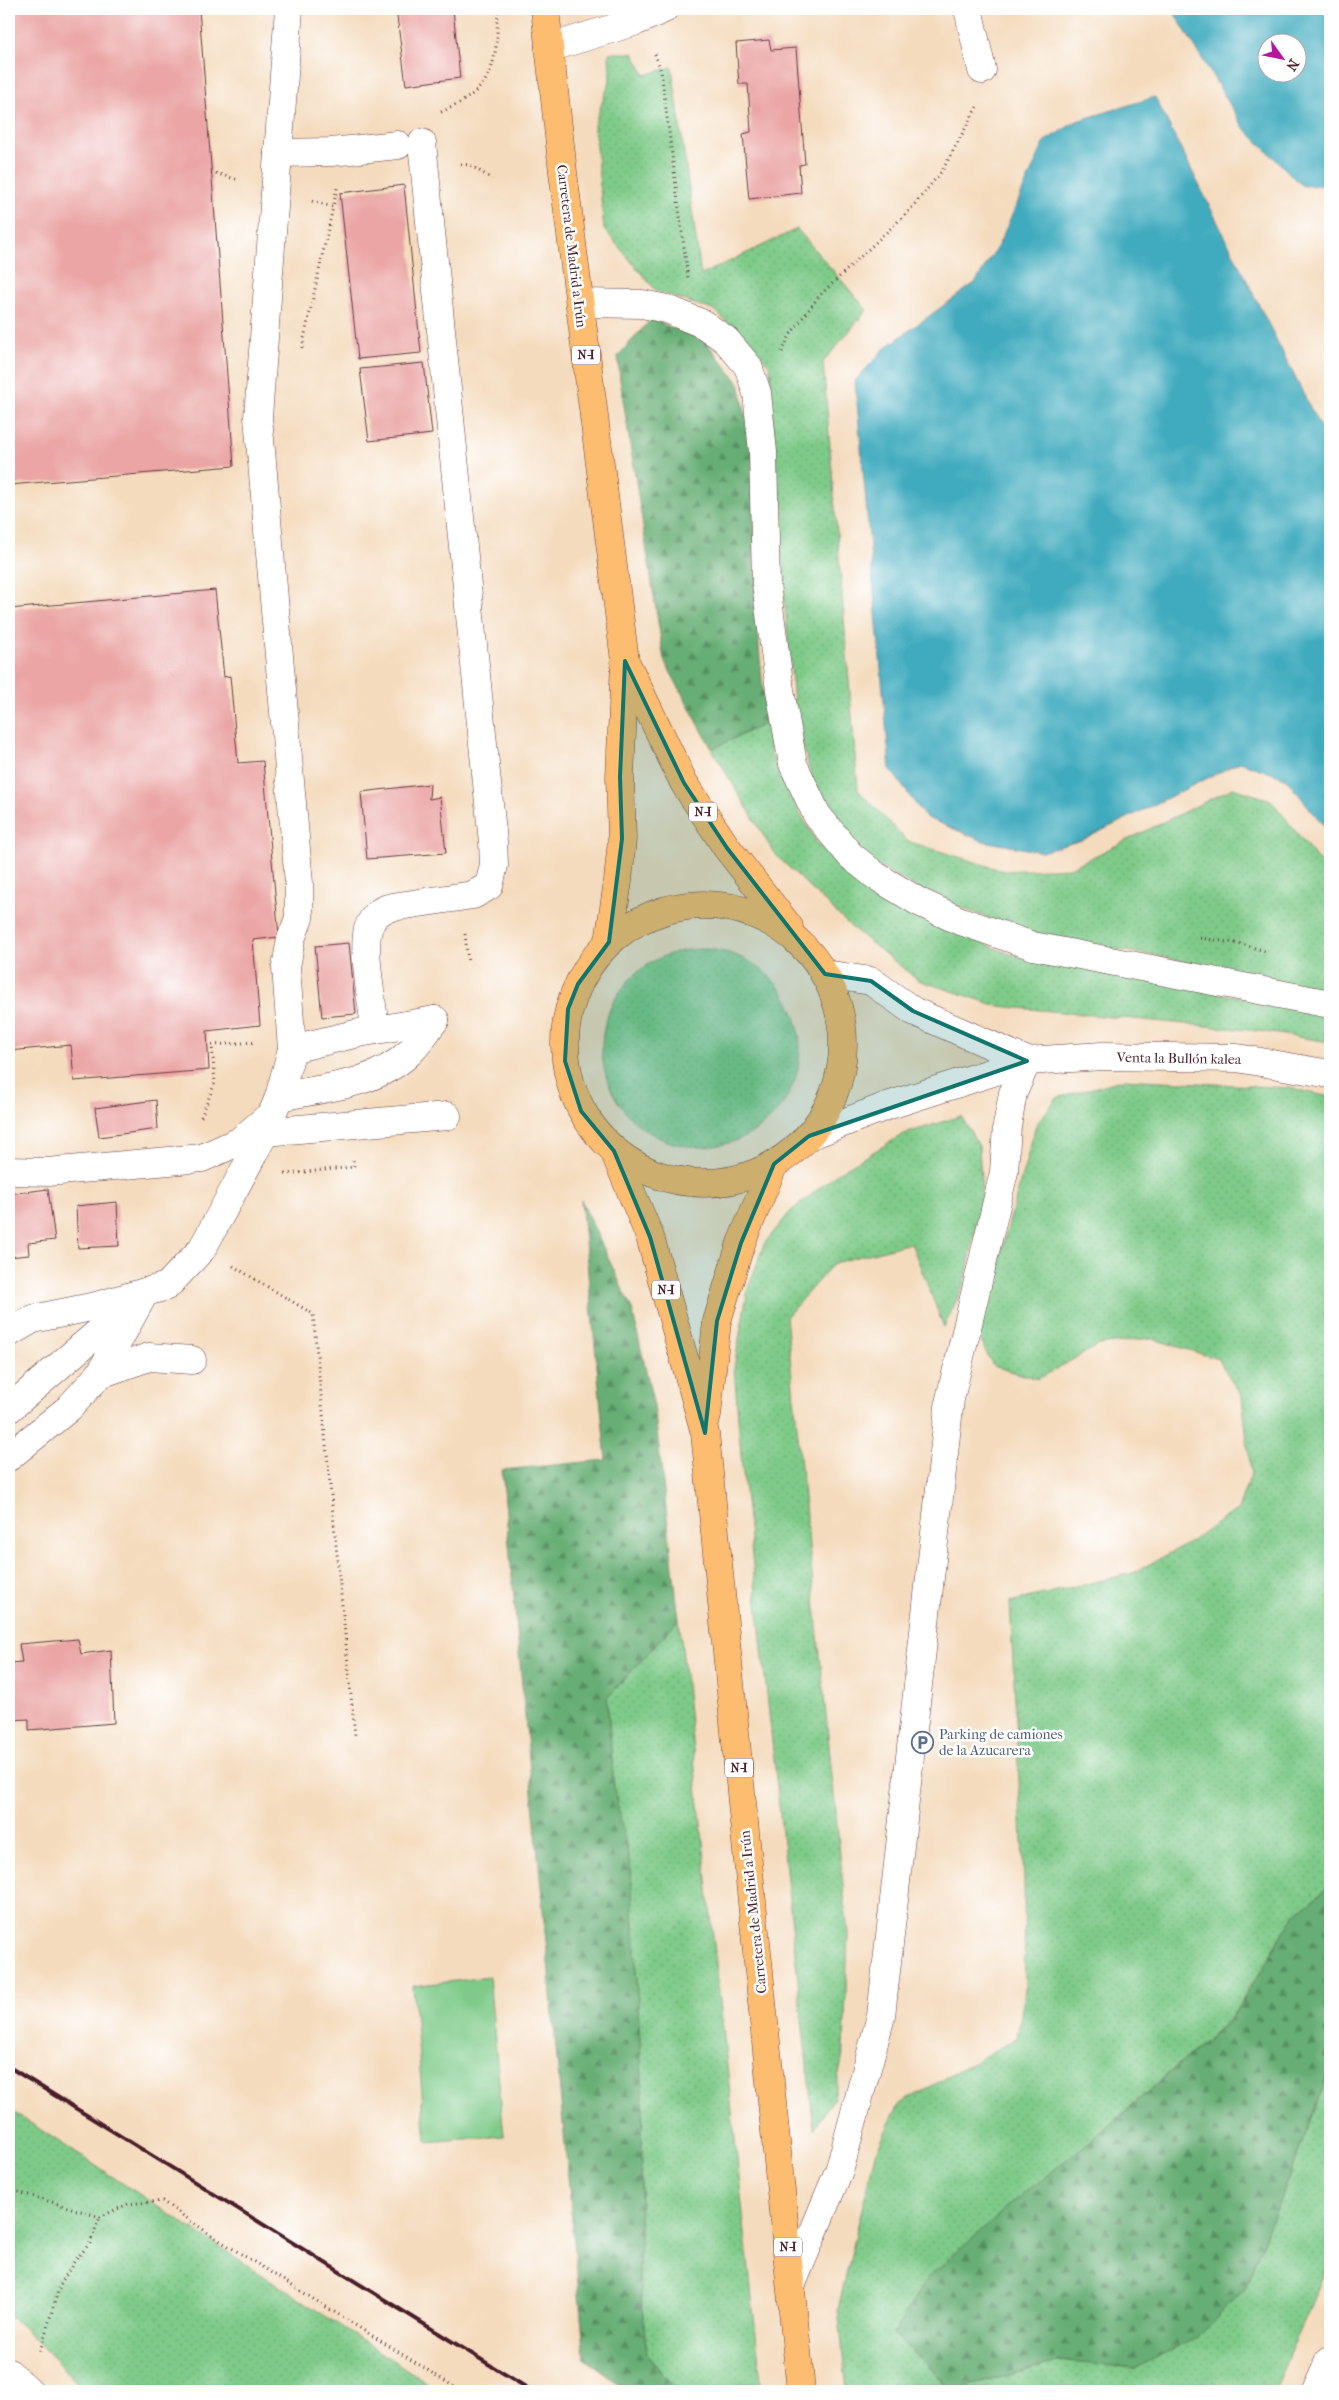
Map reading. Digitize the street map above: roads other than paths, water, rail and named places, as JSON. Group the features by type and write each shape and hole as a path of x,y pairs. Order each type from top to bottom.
{"highway":[{"name":"Carretera de Madrid a Irún","path":"545,9 625,661"},
{"name":"N-I","path":"609,942 622,839 620,776 625,661"},
{"name":"N-I","path":"625,661 684,783 727,848 805,948"},
{"path":"709,904 736,908 762,916 785,930 805,948 825,974 836,1000 841,1020 842,1057 837,1086 825,1112 809,1136 792,1152 774,1164 748,1176 730,1180 692,1183 664,1178 638,1167 614,1151 595,1132 581,1111 570,1086 565,1061 564,1034 578,984 591,961 609,942 630,925 655,913 681,906 709,904"},
{"name":"N-I","path":"614,1151 650,1237 705,1433"},
{"name":"N-I","path":"705,1433 717,1321 741,1243 774,1164"},
{"name":"Carretera de Madrid a Irún","path":"705,1433 801,2391"}],"street":[{"path":"9,1333 33,1319 96,1306 167,1286 202,1249 272,1114 292,1049 286,967 299,918 299,883 258,418 289,9"},
{"path":"968,9 982,70"},
{"path":"549,48 654,13"},
{"path":"278,153 331,152 410,144 493,842 494,865 490,886 473,895 392,906 385,908 375,916 368,930 367,951 375,1030"},
{"path":"580,303 642,304 667,309 703,324 726,340 748,366 757,393 763,452 766,584 780,690 793,764 817,815 850,855 876,876 919,902 958,920 1033,946 1330,1004"},
{"path":"825,974 871,981 913,1011 1027,1061"},
{"path":"9,1171 48,1172 202,1158 240,1141 272,1114 378,1073 409,1054 435,1020 375,1030 292,1049"},
{"name":"Venta la Bullón kalea","path":"1027,1061 1102,1056 1237,1058 1330,1074"},
{"path":"809,1136 887,1106 1027,1061"},
{"path":"791,2286 840,2168 881,2016 950,1399 1004,1172 1006,1126 1013,1093 1027,1061"},
{"path":"272,1114 447,1116"},
{"path":"9,1457 70,1408 100,1374 145,1292"},
{"path":"9,1409 145,1292"},
{"path":"100,1374 149,1357 192,1360"},
{"path":"1316,2391 1330,2360"},
{"path":"9,2373 29,2391"}],"water":[{"path":"1172,9 1330,9 1330,185 1302,186 1244,128"},
{"path":"1155,97 1330,447 1330,833 1285,778 1240,762 1085,839 1042,852 983,841 925,817 890,769 855,381 885,348 976,282 999,244 1045,141 1077,121"}],"railway":[{"path":"9,2067 532,2391"}],"place":[{"name":"Parking de camiones de la Azucarera","path":"923,1742"}]}
